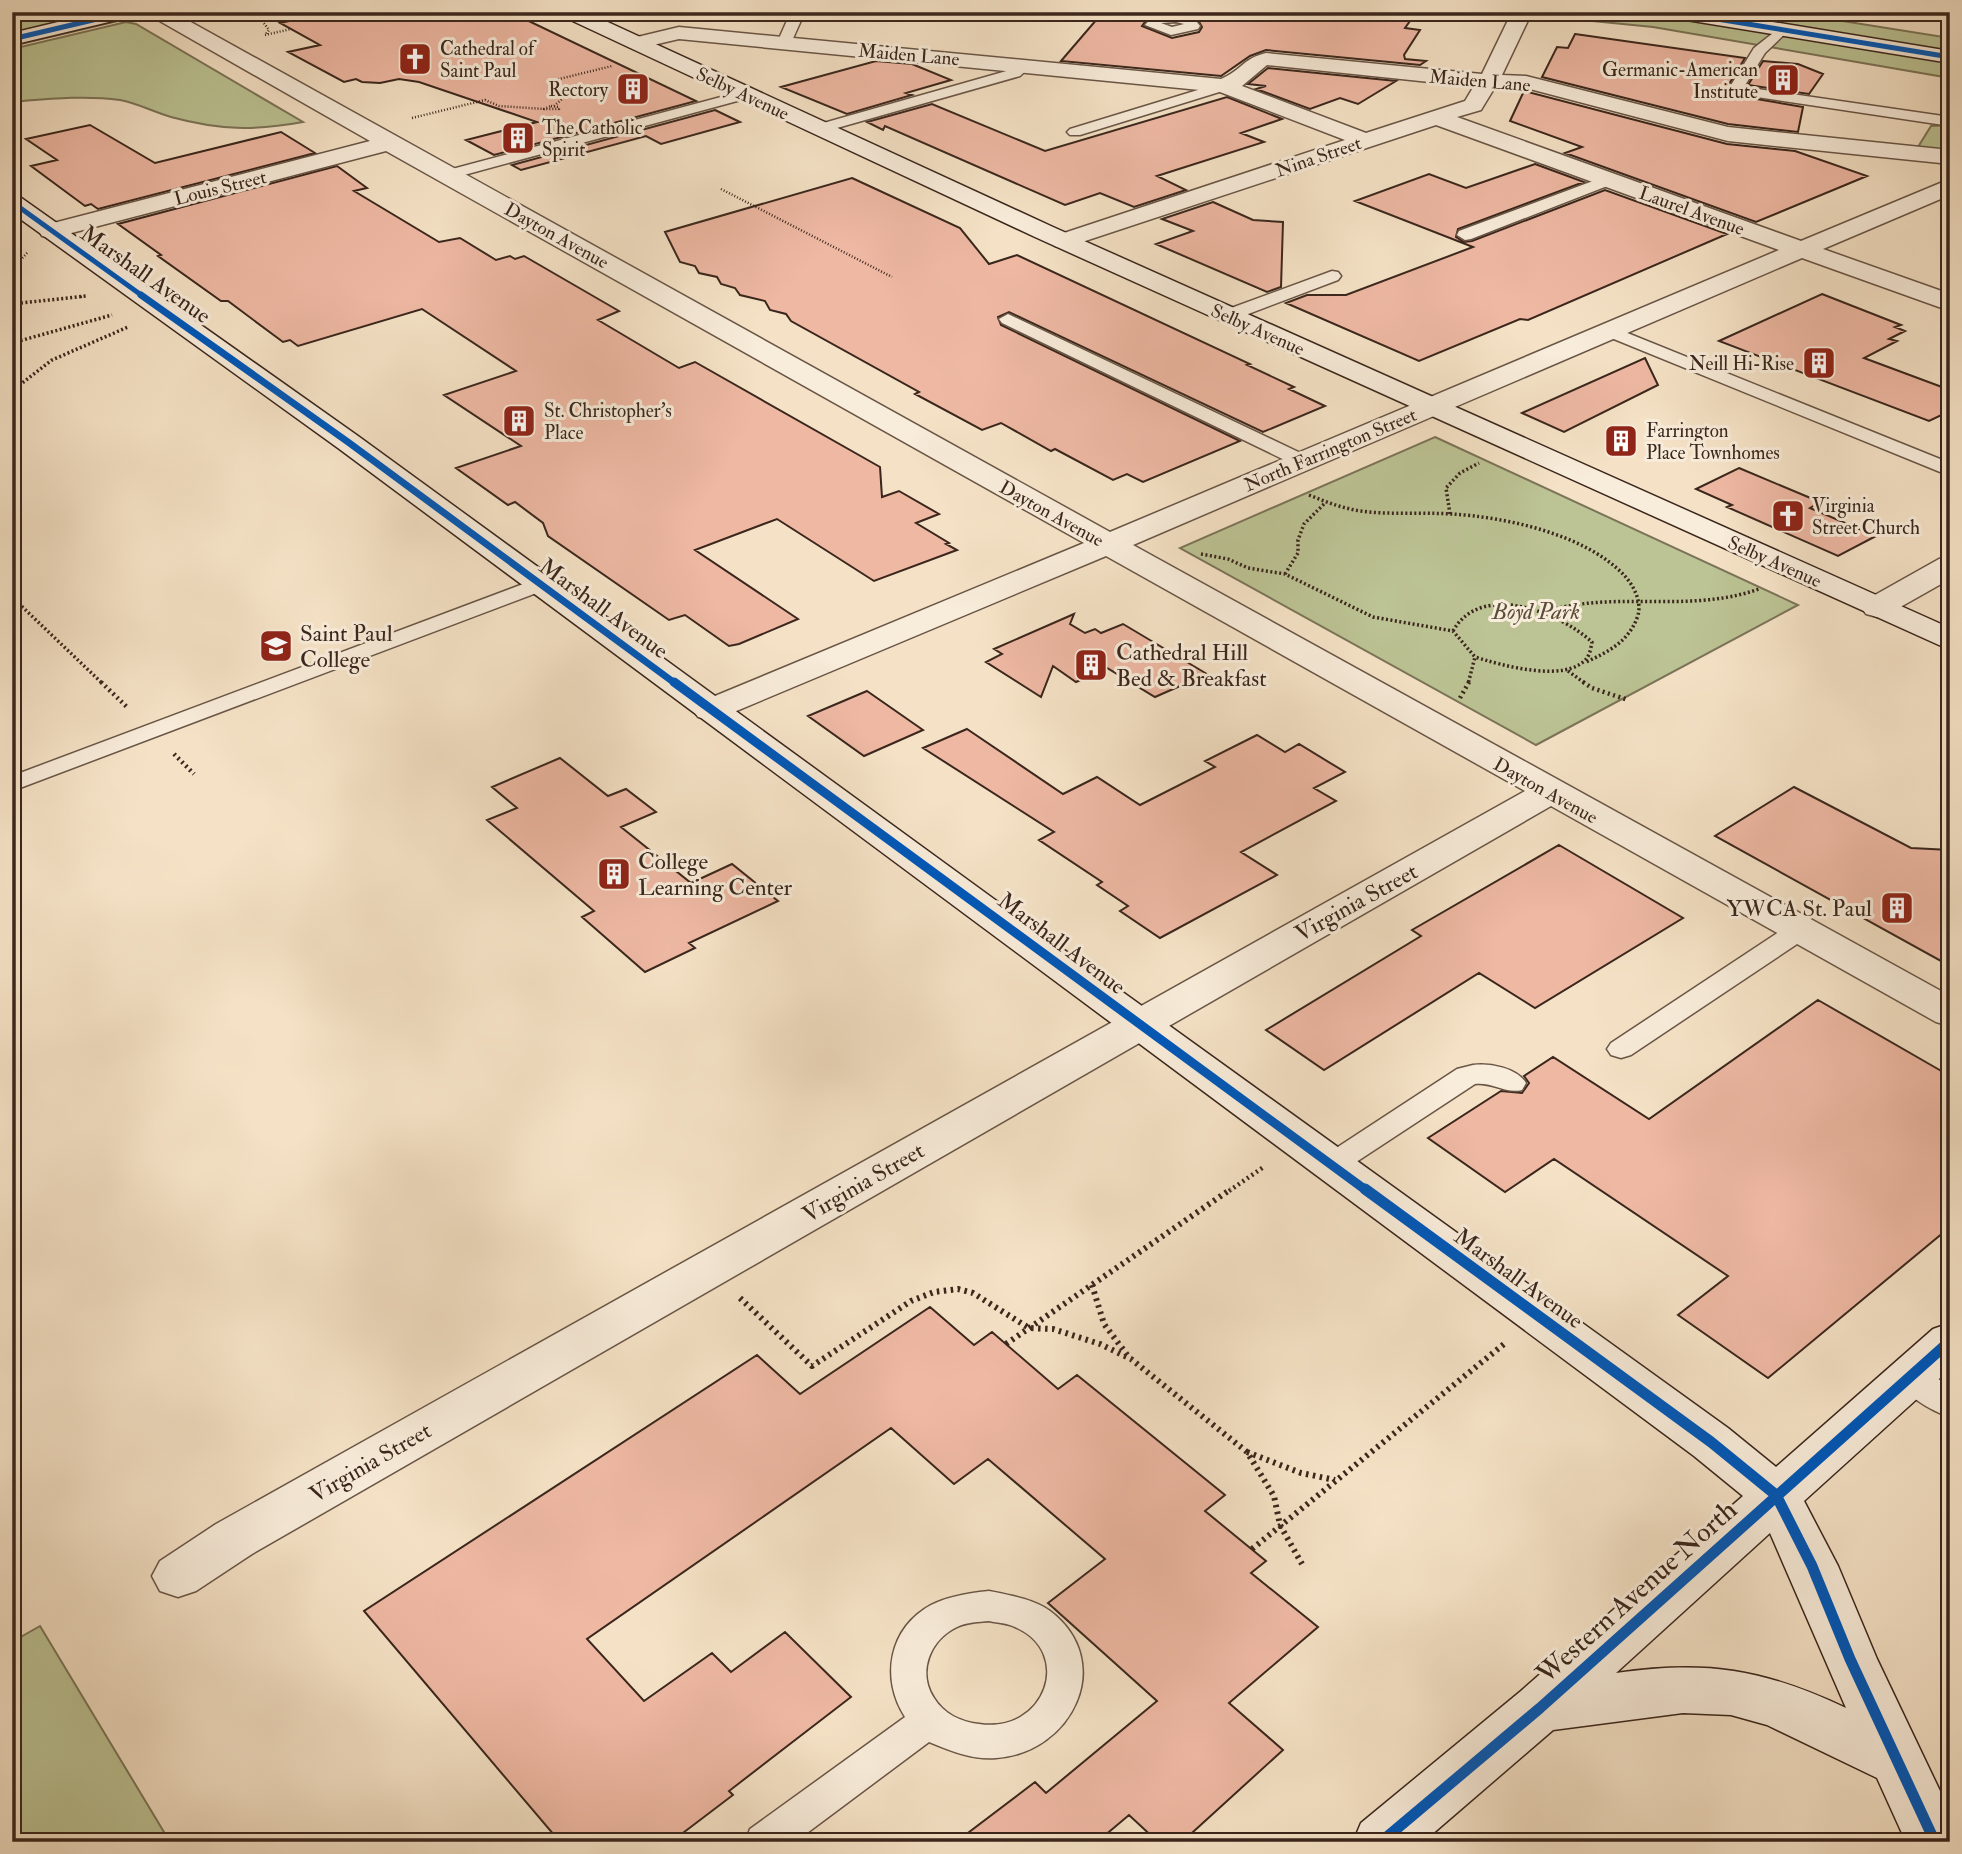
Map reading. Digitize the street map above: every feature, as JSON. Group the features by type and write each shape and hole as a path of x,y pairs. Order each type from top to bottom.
{"street":[{"path":"12,39 127,12"},
{"name":"Dayton Avenue","path":"154,12 397,132 447,175 1950,1013"},
{"name":"Selby Avenue","path":"569,12 628,53 747,94 1065,241 1950,640"},
{"name":"Nina Street","path":"1065,241 1473,105 1522,12"},
{"path":"1674,12 1950,57"},
{"name":"Maiden Lane","path":"628,53 679,33 1224,86 1364,141"},
{"name":"Maiden Lane","path":"1224,86 1240,79 1255,62 1266,59 1526,82 1728,134 1950,157"},
{"name":"Laurel Avenue","path":"1435,117 1950,303"},
{"name":"Louis Street","path":"40,241 397,132"},
{"name":"North Farrington Street","path":"710,710 1950,186"},
{"name":"Marshall Avenue","path":"12,202 40,241 347,442 1711,1442 1776,1495 1812,1566 1935,1842"},
{"path":"1877,607 1950,566"},
{"name":"Virginia Street","path":"178,1576 234,1539 1550,792"},
{"name":"Western Avenue North","path":"1381,1842 1540,1708 1950,1341"},
{"path":"1540,1708 1670,1690 1732,1692 1789,1709 1898,1761"}],"lane":[{"path":"784,43 796,16"},
{"path":"1782,30 1759,51 1735,90 1950,122"},
{"path":"818,128 1015,73 1025,65"},
{"path":"1075,132 1224,86"},
{"path":"447,175 747,94"},
{"path":"1465,235 1609,180"},
{"path":"1229,315 1332,276"},
{"path":"1008,319 1302,461"},
{"path":"1610,331 1950,470"},
{"path":"12,784 538,584"},
{"path":"1621,1049 1800,930"},
{"path":"1331,1166 1467,1076 1480,1072 1494,1074 1513,1083"},
{"path":"1910,1376 1950,1405"},
{"path":"989,1606 1015,1611 1038,1622 1055,1640 1065,1662 1065,1683 1058,1705 1044,1722 1023,1736 999,1742 973,1742 948,1735 928,1721 912,1702 907,1679 909,1656 921,1635 940,1619 963,1609 989,1606"},
{"path":"764,1842 928,1721"}],"path":[{"path":"265,35 270,30 260,18 266,12"},
{"path":"397,132 485,100 499,106 544,109 554,106 564,98 565,88 551,81 628,53"},
{"path":"721,189 892,277"},
{"path":"12,269 40,241"},
{"path":"12,304 87,296"},
{"path":"12,343 112,315"},
{"path":"12,391 27,375 55,357 128,327"},
{"path":"1450,514 1446,488 1452,478 1464,469 1488,460"},
{"path":"1192,552 1228,559 1248,568 1285,574 1373,618 1453,631 1475,657 1525,669 1567,670 1614,650 1629,635 1639,617 1639,600 1626,576 1606,560 1579,545 1539,530 1486,518 1450,514 1365,512 1325,503 1303,492"},
{"path":"1285,574 1298,553 1298,540 1304,524 1325,503"},
{"path":"1546,611 1589,601 1720,600 1742,596 1763,587"},
{"path":"12,597 132,712"},
{"path":"1453,631 1464,614 1485,606 1520,606 1546,611 1578,629 1592,642 1592,653 1586,662"},
{"path":"1456,704 1472,677 1475,657"},
{"path":"1567,670 1592,688 1628,700"},
{"path":"169,750 194,774"},
{"path":"1006,1344 1299,1142"},
{"path":"709,1269 812,1366 911,1301 934,1292 958,1289 973,1293 1030,1328 1053,1329 1131,1359"},
{"path":"1092,1285 1099,1318 1109,1335 1131,1359 1247,1452 1301,1473 1336,1481"},
{"path":"1252,1549 1539,1316"},
{"path":"1247,1452 1274,1496 1280,1525 1302,1564"}],"green space":[{"path":"12,12 156,12 12,46"},
{"path":"1501,12 1786,12 1950,38 1950,78 1653,27"},
{"path":"126,22 136,24 303,122 268,127 221,127 171,117 120,100 80,98 12,102 12,49"},
{"path":"1950,125 1950,151 1918,147 1931,126"},
{"name":"Boyd Park","path":"1435,437 1798,605 1536,745 1180,548"},
{"path":"40,1626 170,1842 12,1842 12,1642"}],"building":[{"path":"331,12 510,12 696,101 494,155 466,140 537,122 419,82 399,79 380,83 356,79 344,82 288,52 320,45 280,23"},
{"path":"1103,12 1166,12 1151,14 1142,26 1172,38 1199,32 1202,27 1195,15 1181,12 1355,12 1408,18 1410,21 1405,28 1420,30 1404,55 1405,59 1426,61 1420,65 1266,50 1250,56 1221,76 1061,61"},
{"path":"1575,34 1745,58 1726,89 1728,94 1803,107 1798,132 1728,124 1542,77 1557,47 1568,48"},
{"path":"876,61 912,64 951,80 906,93 912,95 847,114 781,87"},
{"name":"Germanic-American Institute","path":"1763,61 1798,64 1823,74 1809,94 1748,85"},
{"path":"1268,68 1396,81 1358,104 1340,98 1310,109 1256,89 1266,86 1248,84"},
{"path":"1524,91 1727,144 1795,151 1867,176 1756,222 1565,153 1582,147 1510,121"},
{"path":"1227,97 1282,119 1241,133 1264,142 1157,176 1186,190 1134,207 1100,193 1065,205 885,126 883,130 867,122 932,104 1045,151"},
{"path":"715,110 740,122 661,144 646,136 521,170 512,165"},
{"path":"90,125 155,163 281,132 315,153 98,209 91,204 85,206 31,166 57,160 26,139"},
{"path":"1535,164 1584,182 1458,229 1456,237 1464,242 1472,241 1605,190 1727,234 1528,320 1520,319 1419,361 1286,303 1307,295 1346,295 1473,247 1355,201 1429,174 1466,188"},
{"path":"337,166 367,188 354,191 439,242 460,238 496,260 524,256 619,311 598,320 679,368 695,362 880,467 882,497 899,491 939,514 916,523 957,550 874,581 777,519 695,550 798,619 729,646 685,615 669,620 548,536 543,523 515,502 508,505 456,468 521,446 444,395 516,371 422,309 298,346 290,340 283,342 228,301 221,301 158,256 161,255 118,224"},
{"path":"852,178 960,228 989,264 1017,255 1250,364 1247,365 1294,387 1289,389 1325,406 1263,432 1009,312 998,317 1001,325 1240,441 1143,482 1127,474 1113,480 1055,449 1051,451 1001,423 982,430 915,394 919,392 791,321 786,314 770,310 765,301 740,295 735,288 721,284 717,277 699,273 695,266 680,262 665,232"},
{"path":"1213,202 1253,220 1283,222 1281,287 1267,292 1156,244 1193,231 1162,219"},
{"name":"Neill Hi-Rise","path":"1822,294 1901,325 1895,327 1905,331 1889,339 1897,341 1864,358 1950,390 1950,411 1929,421 1719,341"},
{"path":"1645,358 1658,385 1564,432 1522,413"},
{"name":"Virginia Street Church","path":"1739,468 1820,502 1810,508 1876,536 1838,556 1727,507 1732,505 1696,489"},
{"name":"Cathedral Hill Bed & Breakfast","path":"1074,614 1070,624 1085,633 1095,629 1101,633 1123,624 1207,674 1155,697 1107,668 1076,682 1053,666 1041,697 986,662 1002,654 994,649"},
{"path":"867,691 923,730 864,756 808,716"},
{"path":"967,729 1063,794 1097,777 1140,805 1215,767 1205,761 1257,735 1285,752 1299,744 1345,772 1314,788 1336,801 1241,852 1277,875 1160,938 1120,911 1128,906 1097,885 1102,882 1039,840 1054,832 923,748"},
{"name":"College Learning Center","path":"560,758 608,796 626,789 656,812 621,827 691,883 732,864 778,901 689,943 695,948 645,972 582,917 594,911 487,820 517,808 492,787"},
{"name":"YWCA St. Paul","path":"1794,787 1911,848 1950,850 1950,966 1715,836"},
{"path":"1559,845 1683,918 1535,1008 1479,973 1324,1070 1266,1030 1421,936 1412,930"},
{"path":"1818,1000 1950,1076 1950,1227 1768,1378 1678,1315 1728,1276 1554,1159 1505,1192 1428,1138 1501,1091 1522,1093 1529,1083 1524,1076 1553,1057 1649,1119"},
{"path":"930,1307 974,1345 992,1332 1058,1389 1077,1375 1225,1495 1205,1511 1266,1561 1251,1573 1318,1627 1229,1703 1283,1750 1182,1842 1158,1842 1129,1815 1097,1842 956,1842 1035,1782 1046,1793 1157,1701 1048,1603 1105,1559 988,1459 954,1484 891,1428 587,1639 644,1701 712,1653 731,1672 785,1632 851,1697 729,1791 733,1795 671,1842 560,1842 364,1611 757,1355 800,1394"}],"cycle path":[{"path":"12,39 127,12"},
{"path":"1674,12 1950,57"},
{"path":"12,202 348,442 1711,1442 1776,1495 1812,1566 1850,1659 1935,1842"},
{"path":"1381,1842 1540,1708 1950,1341"}],"place":[{"name":"Cathedral of Saint Paul","path":"415,59"},
{"name":"Germanic-American Institute","path":"1783,80"},
{"name":"Rectory","path":"633,89"},
{"name":"The Catholic Spirit","path":"518,138"},
{"name":"Neill Hi-Rise","path":"1819,363"},
{"name":"St. Christopher's Place","path":"519,421"},
{"name":"Farrington Place Townhomes","path":"1621,441"},
{"name":"Virginia Street Church","path":"1788,516"},
{"name":"Saint Paul College","path":"276,646"},
{"name":"Cathedral Hill Bed & Breakfast","path":"1091,665"},
{"name":"College Learning Center","path":"614,874"},
{"name":"YWCA St. Paul","path":"1897,908"}]}
